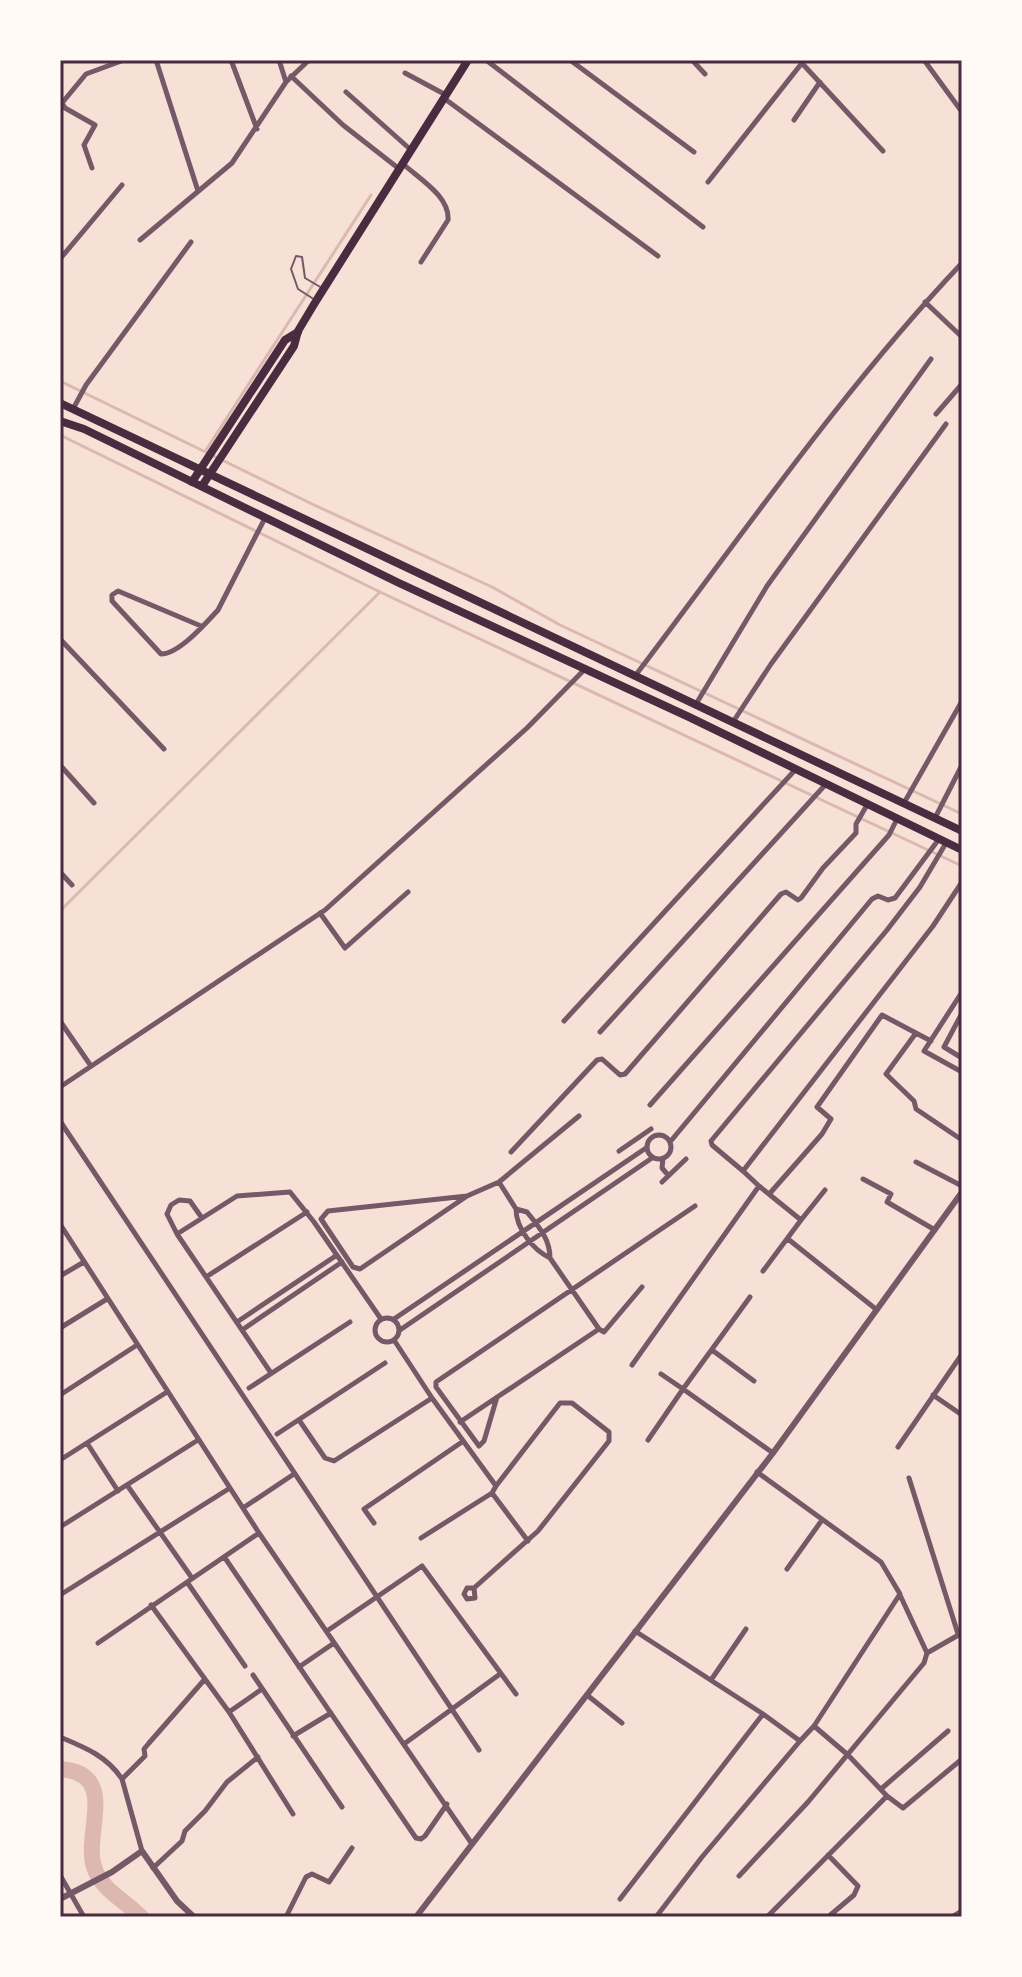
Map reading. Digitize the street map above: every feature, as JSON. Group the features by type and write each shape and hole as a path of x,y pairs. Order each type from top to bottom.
{"main road":[{"path":"192,482 223,454 294,346 313,298 468,60"},
{"path":"211,463 214,448 285,340 298,331"},
{"path":"60,403 962,831"},
{"path":"60,421 84,429 399,583 586,668 962,850"},
{"path":"202,486 205,472"},
{"path":"770,756 776,744"}],"street":[{"path":"92,168 84,145 95,125 65,108 62,103 86,74 124,60"},
{"path":"156,60 198,191"},
{"path":"231,60 257,129"},
{"path":"279,60 289,79 343,125 400,165 445,202 448,220 421,262"},
{"path":"140,240 235,160 289,79 309,60"},
{"path":"486,60 703,227"},
{"path":"570,60 694,152"},
{"path":"692,60 705,74"},
{"path":"924,60 962,112"},
{"path":"708,182 800,62 883,151"},
{"path":"405,73 445,97 658,256"},
{"path":"794,120 820,82"},
{"path":"346,92 411,150"},
{"path":"60,259 122,185"},
{"path":"73,409 86,385 191,242"},
{"path":"635,676 820,433 925,302 962,263"},
{"path":"925,302 962,337"},
{"path":"696,705 767,586 931,359"},
{"path":"936,414 962,384"},
{"path":"733,723 771,664 946,424"},
{"path":"201,626 118,591 112,595 112,601 161,654 174,651 201,626 218,610 266,517"},
{"path":"60,639 164,749"},
{"path":"60,1087 320,913 565,691 586,668"},
{"path":"904,804 962,701"},
{"path":"60,765 94,803"},
{"path":"935,818 962,765"},
{"path":"564,1021 796,769"},
{"path":"600,1032 826,784"},
{"path":"511,1152 597,1060 602,1059 620,1075 625,1074 781,894 786,892 798,900 801,898 823,868 856,833 857,822 867,805"},
{"path":"650,1105 890,832 897,819"},
{"path":"669,1174 665,1174 662,1168 670,1142 872,899 878,896 888,900 895,898 942,841"},
{"path":"801,1220 711,1141 887,930 937,860 942,841"},
{"path":"60,872 72,885"},
{"path":"743,1171 933,926 962,882"},
{"path":"320,913 345,948 408,892"},
{"path":"962,992 924,1051 962,1072"},
{"path":"962,1013 944,1047 962,1058"},
{"path":"771,1192 822,1134 831,1119 817,1107 882,1015 931,1041"},
{"path":"60,1021 91,1066"},
{"path":"916,1033 886,1074 914,1101 916,1109 962,1140"},
{"path":"467,1196 328,1211 322,1215 322,1223 357,1269 467,1196 499,1182 579,1116"},
{"path":"60,1121 479,1750"},
{"path":"619,1151 648,1131 652,1137"},
{"path":"381,1319 394,1319 647,1146 652,1137 660,1135 670,1142"},
{"path":"638,1138 647,1146 652,1158"},
{"path":"394,1340 400,1330 652,1158 666,1156 678,1159 680,1166"},
{"path":"662,1182 686,1159"},
{"path":"916,1162 962,1186"},
{"path":"863,1179 891,1194 887,1202 935,1230"},
{"path":"499,1182 516,1209 516,1220 523,1231 539,1253 550,1258 600,1330"},
{"path":"632,1365 759,1186"},
{"path":"763,1271 825,1190"},
{"path":"177,1234 237,1196 290,1192 381,1319"},
{"path":"416,1917 773,1453 962,1192"},
{"path":"202,1218 190,1201 179,1200 171,1205 167,1214 177,1234 271,1373"},
{"path":"953,1205 962,1211"},
{"path":"497,1397 481,1445 475,1444 435,1385 438,1380 695,1206"},
{"path":"516,1209 527,1212 536,1223 550,1244 550,1258"},
{"path":"206,1277 307,1212"},
{"path":"60,1224 259,1533 472,1844"},
{"path":"787,1239 878,1310"},
{"path":"237,1322 337,1255"},
{"path":"60,1276 84,1262"},
{"path":"242,1330 342,1262"},
{"path":"460,1422 600,1330 609,1330 642,1287"},
{"path":"648,1440 750,1297"},
{"path":"60,1328 107,1299"},
{"path":"381,1319 376,1325 377,1336 385,1341 394,1340"},
{"path":"394,1319 400,1330"},
{"path":"249,1388 350,1322"},
{"path":"394,1340 462,1442 496,1486"},
{"path":"60,1395 137,1345"},
{"path":"712,1350 754,1381"},
{"path":"898,1447 962,1354"},
{"path":"277,1434 385,1363"},
{"path":"661,1374 773,1453"},
{"path":"60,1460 167,1392"},
{"path":"933,1395 962,1415"},
{"path":"299,1420 325,1458 334,1461 432,1398"},
{"path":"421,1538 492,1493 560,1403 572,1403 609,1432 609,1441 546,1522 474,1588"},
{"path":"60,1527 198,1440"},
{"path":"374,1523 364,1509 462,1442"},
{"path":"87,1443 118,1491"},
{"path":"739,1876 848,1755 924,1663 927,1653 900,1594 881,1562 757,1472"},
{"path":"243,1508 294,1474"},
{"path":"909,1478 960,1634 927,1653"},
{"path":"127,1485 245,1666"},
{"path":"60,1595 230,1488"},
{"path":"492,1493 528,1541"},
{"path":"787,1569 822,1520"},
{"path":"98,1643 259,1533"},
{"path":"225,1558 416,1838 425,1836 447,1804"},
{"path":"327,1631 423,1566 516,1694"},
{"path":"656,1917 702,1857 814,1726 900,1594"},
{"path":"151,1605 229,1712 293,1814"},
{"path":"711,1680 746,1629"},
{"path":"635,1631 800,1741"},
{"path":"299,1668 334,1643"},
{"path":"404,1744 500,1674"},
{"path":"253,1675 342,1807"},
{"path":"122,1779 145,1756 144,1750 149,1743 205,1679"},
{"path":"229,1712 262,1689"},
{"path":"587,1695 622,1723"},
{"path":"293,1736 331,1713"},
{"path":"620,1899 763,1714"},
{"path":"814,1726 903,1808 962,1759"},
{"path":"881,1789 948,1731"},
{"path":"60,1737 97,1754 122,1779 142,1851 177,1901 194,1917"},
{"path":"153,1868 182,1841 185,1831 227,1782 258,1757"},
{"path":"767,1917 887,1796"},
{"path":"286,1917 306,1877 312,1874 329,1882 352,1848"},
{"path":"60,1899 112,1872 142,1851"},
{"path":"828,1855 856,1883 858,1889 828,1917"},
{"path":"60,1875 84,1917"},
{"path":"953,1917 962,1911"}],"lane":[{"path":"313,298 298,289 291,269 296,256 302,257 305,278 320,287"}],"waterway":[{"path":"206,450 371,195"},
{"path":"60,381 312,504 492,587 560,625 962,814"},
{"path":"60,435 380,592 962,866"},
{"path":"60,911 380,592"},
{"path":"60,1769 78,1773 89,1781 94,1793 92,1853 97,1875 108,1889 141,1917"}]}
